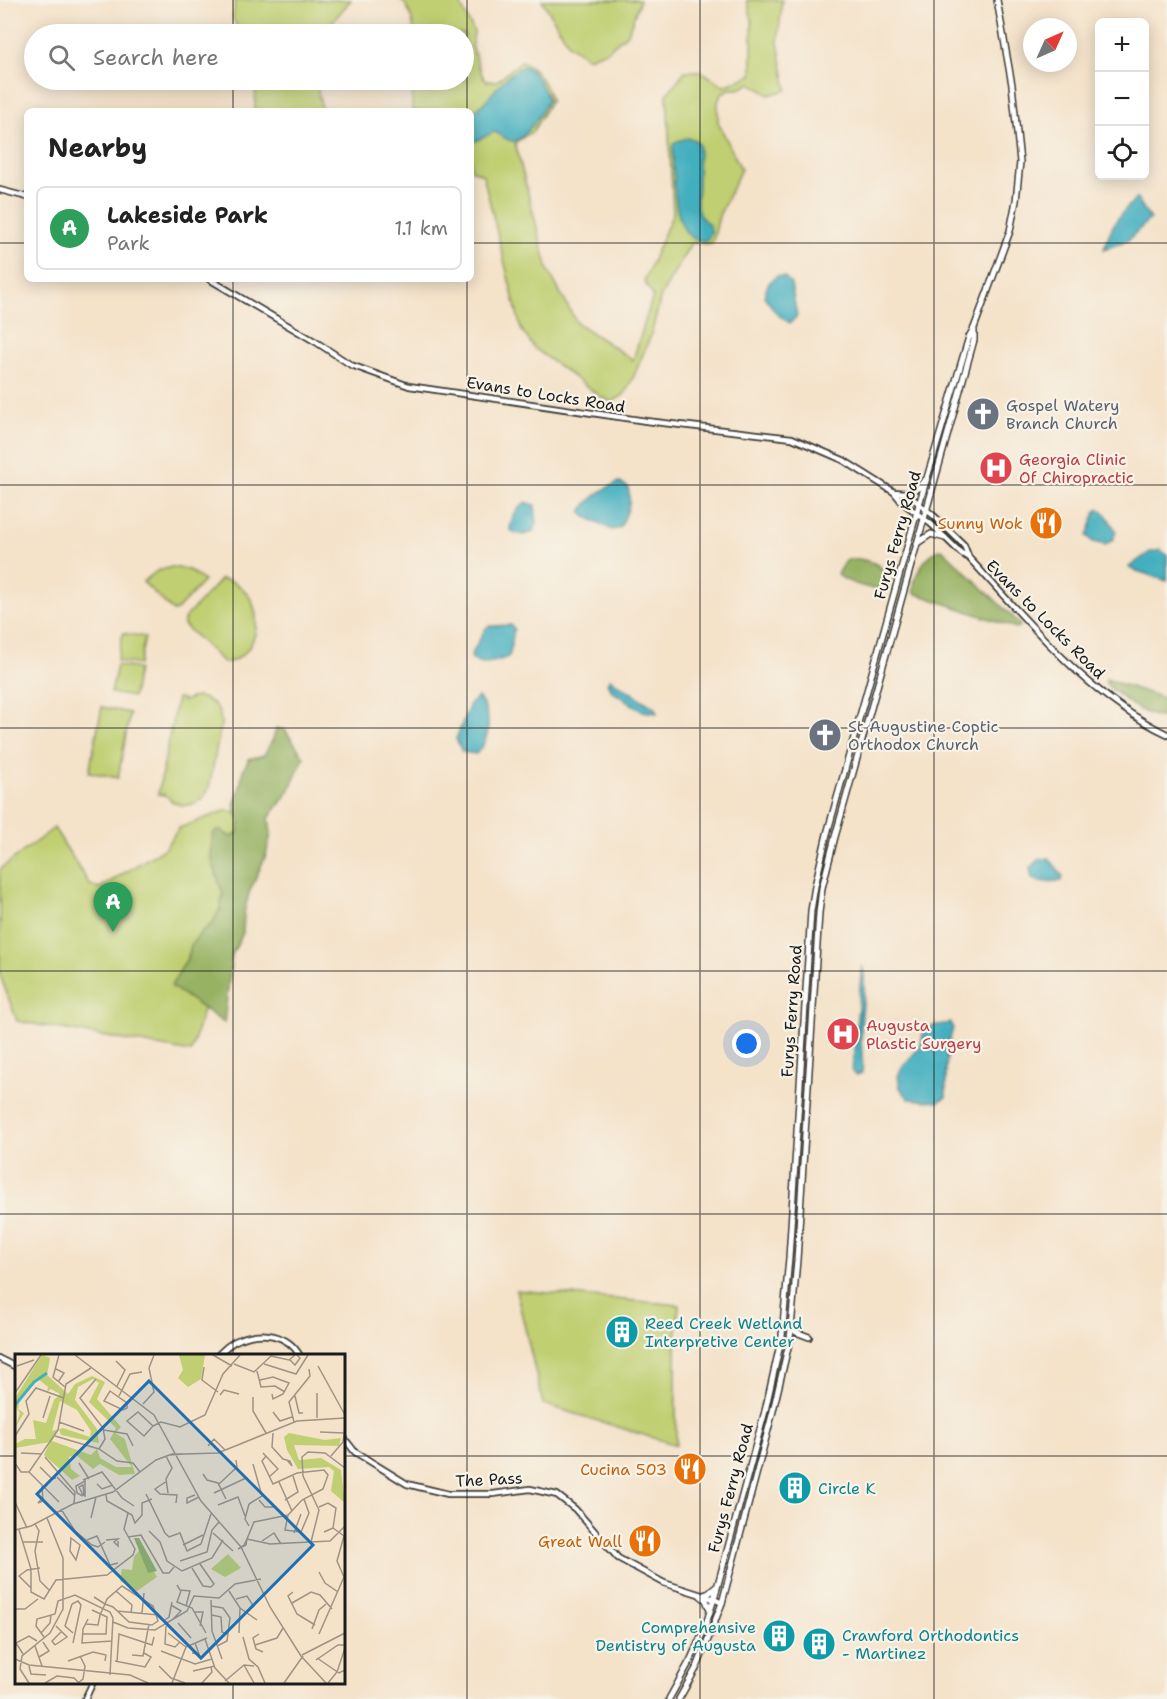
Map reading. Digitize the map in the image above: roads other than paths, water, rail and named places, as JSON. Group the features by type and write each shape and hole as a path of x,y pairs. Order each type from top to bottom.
{"main road":[{"name":"Furys Ferry Road","path":"669,1699 691,1659 714,1599 765,1411 783,1334 807,968 815,886 830,823 919,504 969,337 1010,231 1016,201 1020,162 1012,85 997,0"},
{"name":"Furys Ferry Road","path":"679,1699 698,1665 722,1603 790,1339 797,1260 811,1015 822,888 974,340 974,328"},
{"path":"906,493 918,488 928,474"},
{"path":"917,543 931,534 945,538"},
{"path":"791,1323 796,1332 809,1337"},
{"path":"750,1468 757,1470"},
{"path":"701,1596 717,1586"},
{"path":"701,1596 706,1600 710,1610"}],"street":[{"path":"0,190 24,196"},
{"name":"Evans to Locks Road","path":"214,282 351,365 410,386 646,421 792,438 843,460 894,492 902,502 969,558 1084,678 1153,728 1167,734"},
{"name":"Evans to Locks Road","path":"894,492 906,493 927,510 964,546 969,558"},
{"path":"219,1354 229,1344 240,1339 256,1335 272,1335 287,1340 299,1354"},
{"path":"0,1359 15,1366"},
{"name":"The Pass","path":"345,1439 355,1452 407,1484 448,1494 493,1494 530,1489 557,1495 575,1509 618,1558 664,1583 722,1603"},
{"path":"85,1699 92,1684"}],"water":[{"path":"524,66 536,76 542,85 548,100 542,111 528,131 517,140 510,141 494,132 474,142 474,111 516,70"},
{"path":"687,138 699,145 697,207 701,217 710,226 711,232 707,240 695,239 686,232 676,204 673,146 675,142"},
{"path":"1137,198 1150,219 1127,241 1104,249 1116,220"},
{"path":"777,276 785,277 791,284 797,316 790,323 777,314 764,296 768,284"},
{"path":"619,482 628,487 629,503 620,528 612,530 586,517 581,512 597,494"},
{"path":"526,502 535,505 537,523 534,531 519,534 510,530 511,525 515,514"},
{"path":"1100,509 1116,531 1113,540 1105,545 1093,542 1087,536 1096,511"},
{"path":"1161,550 1167,555 1167,581 1129,567 1150,552"},
{"path":"511,625 514,629 508,657 485,663 472,659 471,655 486,628"},
{"path":"610,679 655,708 657,713 642,711 612,691 607,683"},
{"path":"478,697 488,718 485,741 476,754 462,752 456,739 470,704"},
{"path":"1049,858 1063,876 1062,881 1039,882 1032,878 1030,868 1038,860"},
{"path":"862,965 864,989 861,1022 862,1073 857,1075 852,1072"},
{"path":"950,1023 953,1028 947,1054 946,1097 938,1102 909,1099 900,1088 898,1076 902,1067 921,1046 923,1034 932,1026"}],"place":[{"name":"Gospel Watery Branch Church","path":"983,414"},
{"name":"Georgia Clinic Of Chiropractic","path":"996,468"},
{"name":"Sunny Wok","path":"1046,523"},
{"name":"St Augustine Coptic Orthodox Church","path":"825,735"},
{"name":"Lakeside Park","path":"113,932"},
{"name":"Augusta Plastic Surgery","path":"843,1034"},
{"name":"Reed Creek Wetland Interpretive Center","path":"622,1332"},
{"name":"Cucina 503","path":"690,1469"},
{"name":"Circle K","path":"795,1488"},
{"name":"Great Wall","path":"645,1541"},
{"name":"Comprehensive Dentistry of Augusta","path":"779,1636"},
{"name":"Crawford Orthodontics - Martinez","path":"819,1644"}]}
